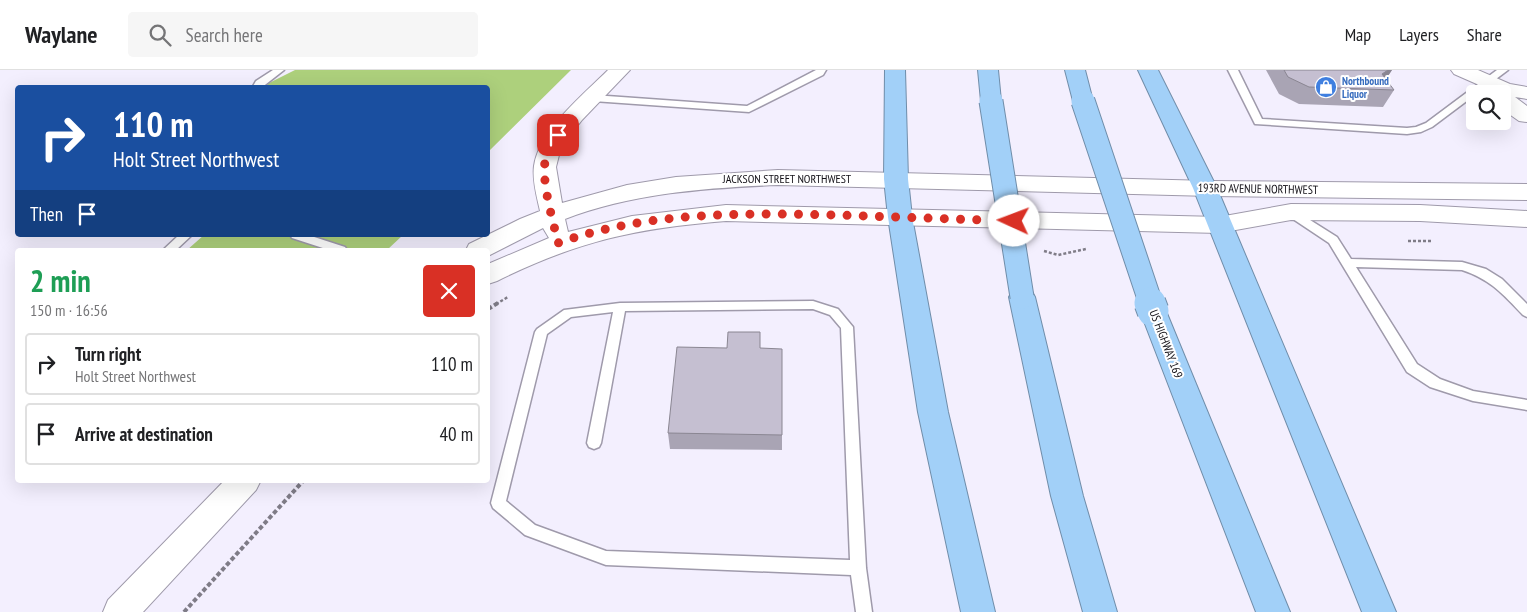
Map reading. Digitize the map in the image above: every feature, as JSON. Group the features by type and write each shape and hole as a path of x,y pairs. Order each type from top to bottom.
{"highway":[{"path":"895,70 896,179 900,217 933,412 978,612"},
{"path":"988,70 1014,256 1022,296 1067,496 1100,612"},
{"name":"US HIGHWAY 169","path":"1075,70 1083,101 1153,311 1273,612"},
{"path":"1148,70 1205,188 1378,612"}],"street":[{"path":"558,243 546,182 546,155 558,135 620,70"},
{"path":"1462,70 1499,80 1527,93"},
{"path":"1499,80 1505,101 1527,116"},
{"name":"JACKSON STREET NORTHWEST","path":"482,248 552,213 615,194 683,182 765,176 989,182"},
{"name":"193RD AVENUE NORTHWEST","path":"989,182 1205,188 1527,192"},
{"name":"193RD AVENUE NORTHWEST","path":"900,217 1219,225 1291,212 1420,214 1527,219"},
{"path":"490,274 558,243 646,221 690,216 760,213 900,217"},
{"path":"120,612 242,483"}],"lane":[{"path":"258,85 279,70"},
{"path":"593,98 749,109 820,73 821,70"},
{"path":"1234,70 1258,122 1407,131 1418,130 1429,125 1499,80"},
{"path":"1291,212 1333,240 1412,368 1435,383 1473,396 1527,405"},
{"path":"171,248 184,237"},
{"path":"302,237 335,248"},
{"path":"1348,263 1462,266 1482,272 1498,282 1516,298 1527,312"},
{"path":"858,568 606,558 530,530 498,503 541,332 568,313 620,307 813,305 834,312 847,327 858,568 864,612"},
{"path":"594,443 620,307"}],"path":[{"path":"184,612 301,483"}],"green space":[{"path":"295,70 571,70 490,150 490,85 267,85"},
{"path":"202,237 401,237 389,248 189,248"}],"building":[{"path":"1284,70 1388,70 1382,74 1394,90 1309,87 1288,77"},
{"path":"728,332 760,332 760,348 782,349 782,435 668,433 677,347 727,348"}],"place":[{"name":"Northbound Liquor","path":"1326,87"}],"route":[{"path":"558,135 546,155 545,166 546,182 558,243 611,228 646,221 726,213 1014,221"}]}
